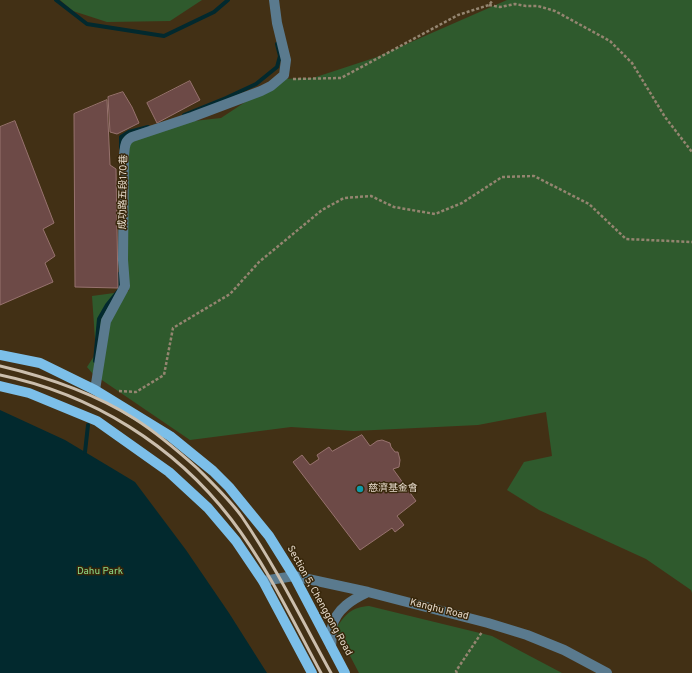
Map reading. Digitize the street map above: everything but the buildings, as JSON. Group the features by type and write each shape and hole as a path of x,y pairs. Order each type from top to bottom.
{"main road":[{"name":"Section 5, Chenggong Road","path":"0,355 40,363 95,390 170,436 213,471 229,487 269,536 294,576 345,673"},
{"path":"0,386 29,392 97,421 163,467 208,508 236,541 263,581 312,673"}],"street":[{"name":"成功路五段170巷","path":"95,390 106,321 125,286 123,260 125,143 132,137 192,117 260,91 271,86 284,75 286,60 277,23 274,0"},
{"name":"Kanghu Road","path":"263,581 294,576 368,592 488,623 527,635 564,650 607,673"},
{"path":"331,646 332,626 340,611 352,599 368,592"}],"path":[{"path":"489,5 493,0"},
{"path":"287,79 341,78 458,15 489,5 500,7 516,4 538,6 555,11 610,41 632,63 665,117 692,152"},
{"path":"116,391 136,392 164,375 174,328 230,294 259,262 322,210 344,198 371,196 394,207 435,214 462,203 502,177 534,176 589,204 626,239 692,242"},
{"path":"457,673 456,671 488,623"}],"green space":[{"path":"60,0 202,0 170,21 107,22 73,11"},
{"path":"507,0 692,0 692,593 691,590 646,559 539,510 507,490 524,462 552,456 546,412 478,425 354,431 291,427 190,440 93,374 87,367 96,353 92,296 129,291 120,137 148,126 221,118 280,79 313,78 377,57"},
{"path":"369,606 492,636 562,673 359,673 336,629 350,612 358,608"}],"water":[{"name":"Dahu Park","path":"0,410 65,440 135,482 186,550 229,613 267,673 0,673"}],"waterway":[{"path":"56,0 87,24 164,36 214,12 228,0"},
{"path":"184,115 256,84 277,67 280,56 277,44"},
{"path":"121,148 121,137 129,132 148,127"},
{"path":"95,361 99,319 107,305 120,289 119,274"},
{"path":"85,452 88,425"}],"railway":[{"path":"0,366 53,381 103,401 151,430 197,468 221,492 242,517 266,555 331,673"},
{"path":"0,375 67,395 98,409 129,426 184,468 208,492 244,537 279,594 321,673"}],"place":[{"name":"慈濟基金會","path":"360,489"}]}
